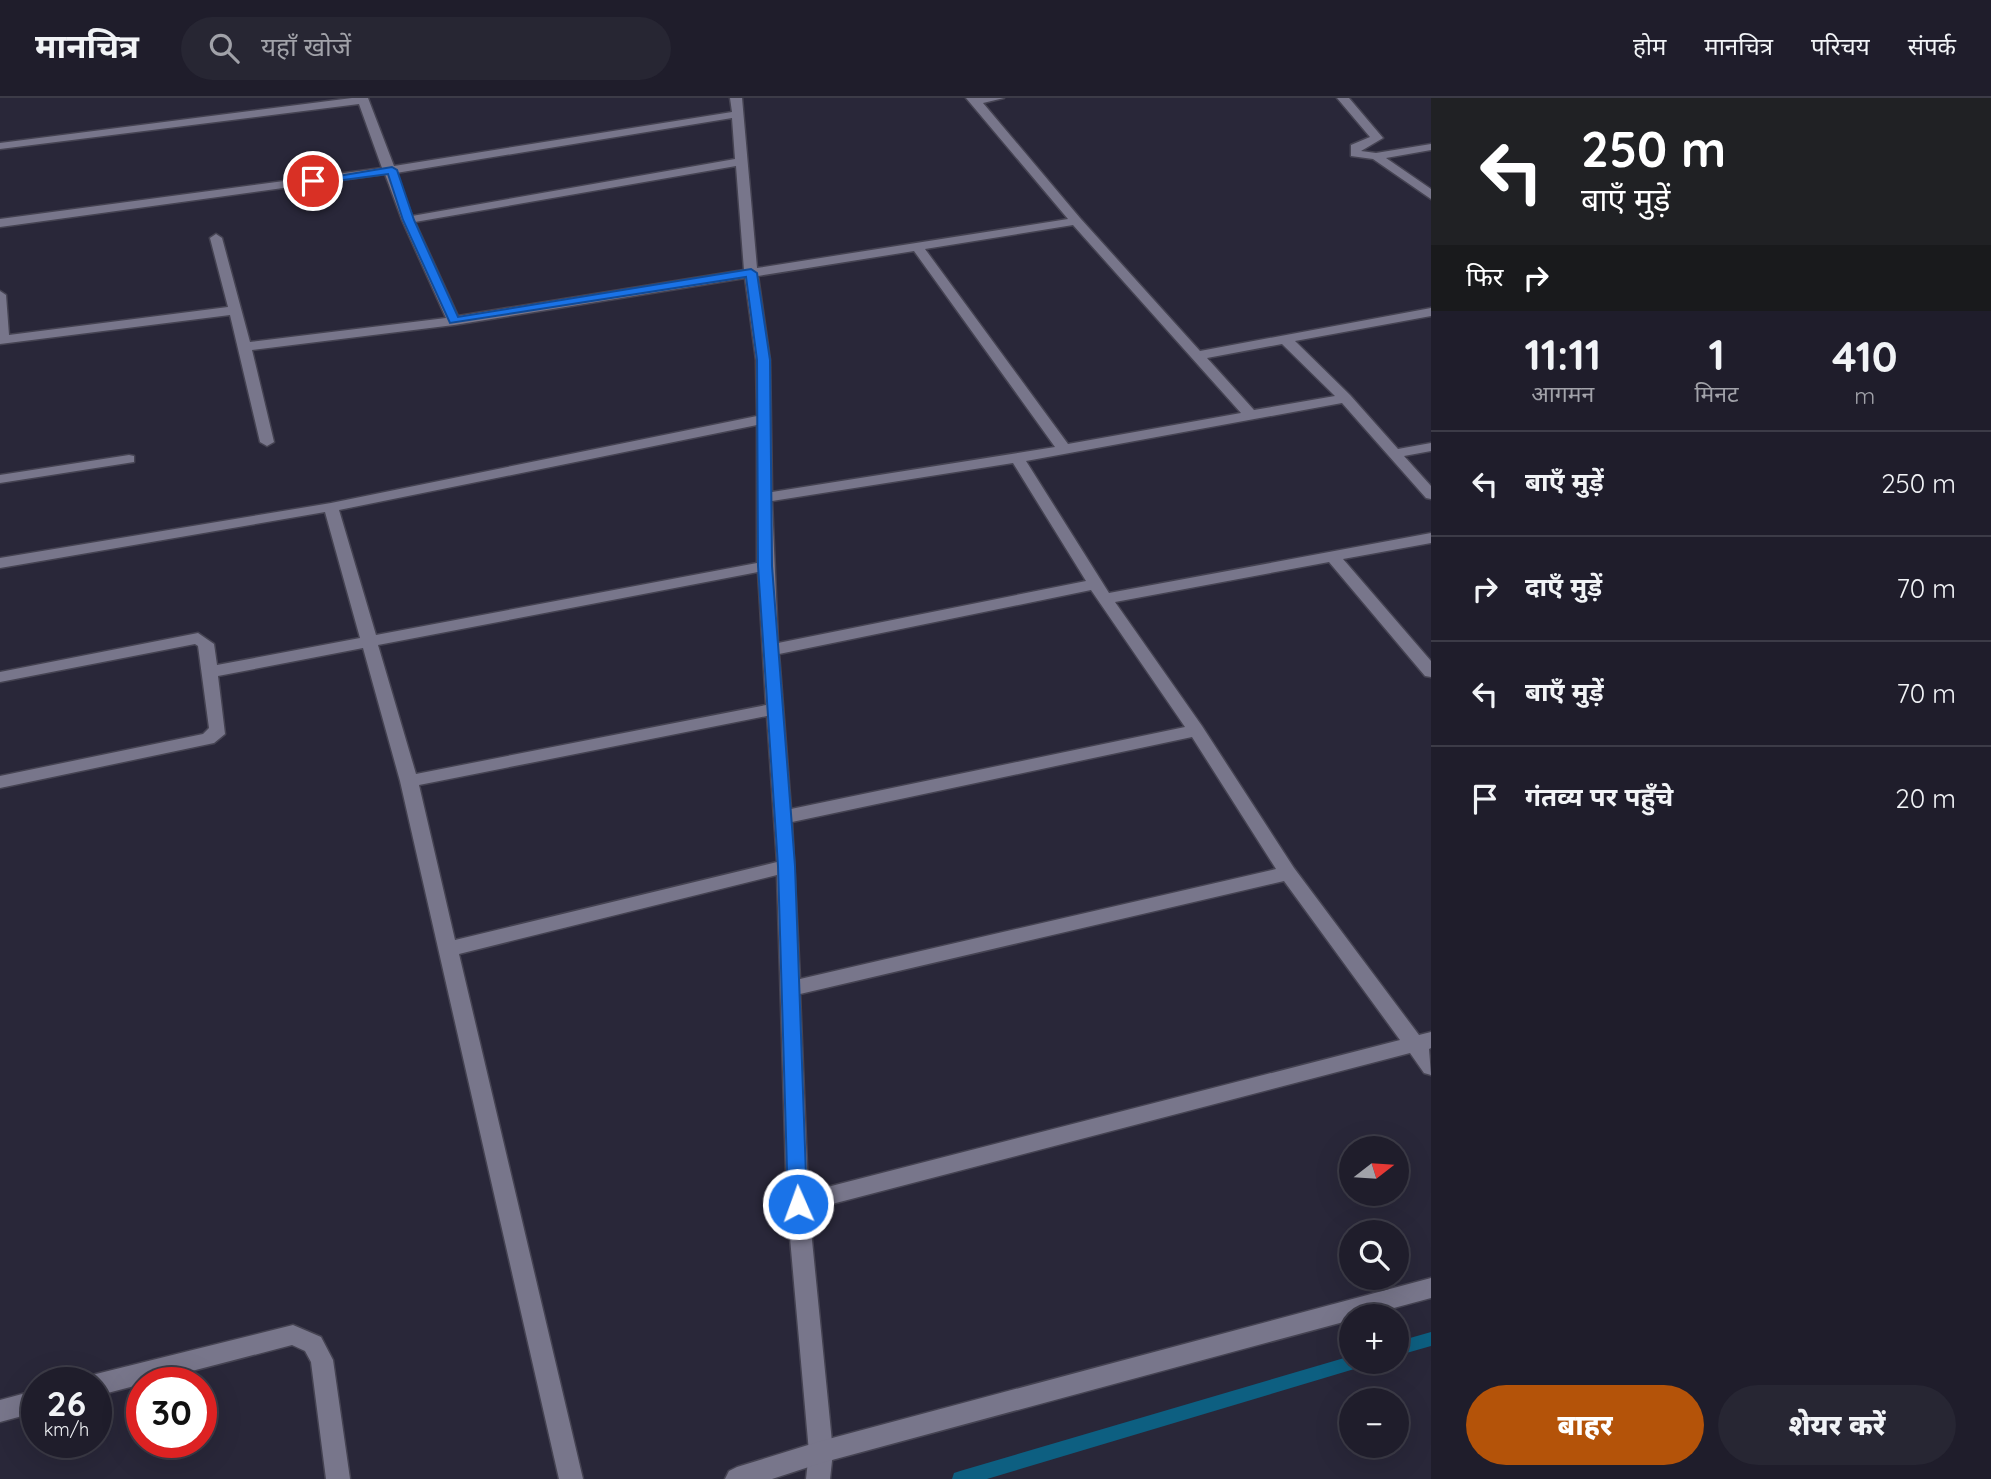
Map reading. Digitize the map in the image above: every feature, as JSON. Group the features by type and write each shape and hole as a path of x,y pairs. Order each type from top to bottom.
{"street":[{"path":"974,99 998,98"},
{"path":"1343,98 1377,138 1355,147 1355,154 1376,156 1431,147"},
{"path":"0,146 363,99 392,170 408,220 454,321"},
{"path":"974,99 1076,221 1251,415"},
{"path":"0,223 392,170 737,106 751,273 763,360 765,566 786,866 798,1204 821,1451 818,1479"},
{"path":"1376,156 1431,194"},
{"path":"408,220 743,161"},
{"path":"245,347 454,321 1076,221"},
{"path":"216,238 267,442"},
{"path":"917,246 1064,449"},
{"path":"0,296 2,340 235,310"},
{"path":"1199,355 1431,312"},
{"path":"1285,339 1345,398 1431,495"},
{"path":"766,497 1017,458 1345,398"},
{"path":"0,562 331,507 765,419"},
{"path":"1393,454 1431,447"},
{"path":"1017,458 1100,592 1196,730 1288,873 1423,1042 1431,1067"},
{"path":"0,479 129,459"},
{"path":"331,507 409,780 571,1479"},
{"path":"771,650 1100,592 1333,557 1431,538"},
{"path":"1333,557 1431,672"},
{"path":"210,672 371,644 765,566"},
{"path":"0,677 192,638 206,644 217,728 213,737 0,782"},
{"path":"409,780 776,709"},
{"path":"783,817 1196,730"},
{"path":"449,949 786,866"},
{"path":"790,989 1288,873"},
{"path":"798,1204 1423,1042"},
{"path":"737,1479 821,1451 1431,1288"},
{"path":"112,1381 293,1335 313,1344 322,1360 338,1479"},
{"path":"0,1411 21,1405"}],"waterway":[{"path":"1409,1345 1431,1339"},
{"path":"960,1479 1339,1367"}],"route":[{"path":"313,181 392,170 408,220 454,321 751,273 763,360 765,566 786,866 798,1204"}]}
